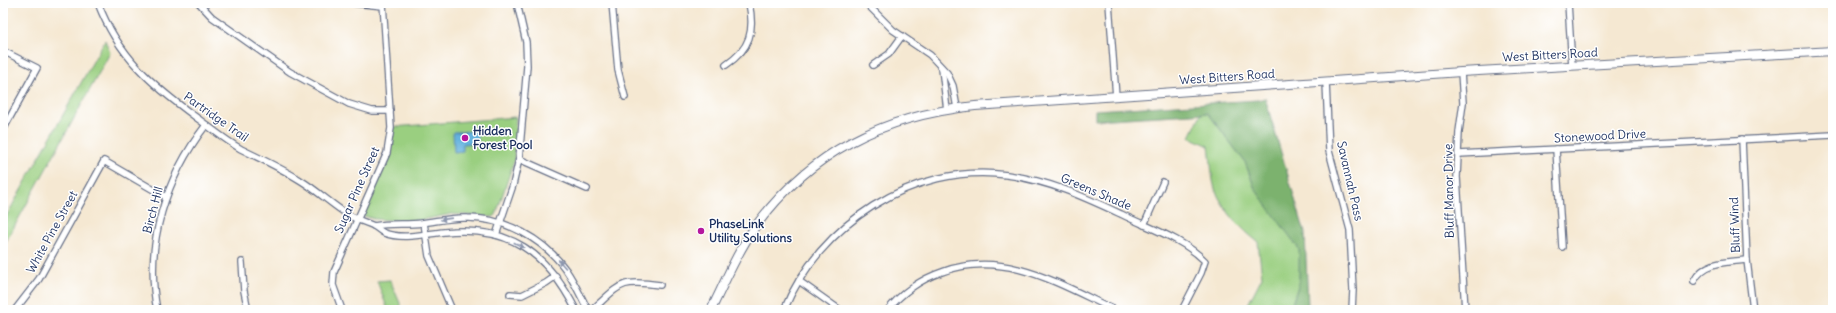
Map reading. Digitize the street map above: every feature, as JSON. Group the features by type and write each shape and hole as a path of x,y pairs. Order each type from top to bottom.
{"main road":[{"name":"West Bitters Road","path":"711,310 739,254 755,227 794,183 819,162 854,140 873,131 924,114 957,108 1462,72 1833,51"}],"street":[{"name":"Partridge Trail","path":"98,3 112,36 136,68 165,94 206,125 240,148 269,161 302,181 344,212 357,220 374,226 383,233 399,236 463,230 484,231 529,250 546,264 556,276 576,310"},
{"path":"199,3 212,17 290,72 360,109 390,111"},
{"path":"353,3 383,5"},
{"path":"496,235 513,184 519,159 527,66 526,42 517,3"},
{"path":"612,3 618,70 625,97"},
{"path":"726,65 741,53 748,43 752,30 749,3"},
{"path":"866,3 902,36 930,55 950,79 957,108"},
{"path":"1109,3 1116,97"},
{"path":"1568,3 1572,66"},
{"name":"Sugar Pine Street","path":"342,310 333,285 334,272 387,153 390,141 390,111 383,5"},
{"path":"873,65 889,54 902,36"},
{"path":"3,51 37,68 3,130"},
{"path":"942,69 947,110"},
{"name":"Bluff Manor Drive","path":"1462,72 1463,103 1458,132 1458,177 1465,310"},
{"path":"944,83 950,79"},
{"name":"Savannah Pass","path":"1326,82 1329,150 1350,230 1353,290 1352,310"},
{"name":"Birch Hill","path":"157,310 154,280 154,256 157,231 166,197 177,169 206,125"},
{"name":"Stonewood Drive","path":"1459,154 1833,135"},
{"name":"Bluff Wind","path":"1742,139 1747,260 1753,310"},
{"path":"1556,149 1562,247"},
{"path":"519,159 587,189"},
{"name":"White Pine Street","path":"15,310 39,279 104,161 166,197"},
{"name":"Greens Shade","path":"784,310 799,282 824,247 865,211 905,189 940,178 971,174 1005,174 1028,178 1066,189 1185,245 1205,261 1201,273 1182,310"},
{"path":"1144,225 1163,182"},
{"name":"Partridge Trail","path":"374,226 385,224 424,223 468,218 500,223 519,231 544,247 566,269 588,310"},
{"path":"424,223 429,256 452,310"},
{"path":"1694,281 1697,274 1709,266 1747,260"},
{"path":"242,262 244,291 248,310"},
{"path":"888,310 904,294 929,276 955,267 987,264 1025,269 1115,310"},
{"path":"510,294 522,295 546,283 556,276"},
{"path":"592,310 622,284 638,282 660,285"},
{"path":"799,282 840,310"},
{"path":"565,289 575,284"}],"green space":[{"path":"105,40 110,53 3,247 3,222"},
{"path":"1265,98 1305,233 1308,306 1292,304 1299,283 1299,249 1255,189 1245,162 1208,113 1095,120 1095,110 1258,100"},
{"path":"1208,113 1245,162 1255,189 1300,249 1299,283 1292,304 1308,306 1308,310 1245,310 1262,277 1258,242 1233,218 1218,197 1213,179 1209,146 1190,137 1201,114"},
{"path":"516,117 514,161 496,215 493,217 452,214 421,220 401,221 375,219 364,216 363,212 390,150 393,127"},
{"path":"390,280 403,310 388,310 377,281"}],"water":[{"name":"Hidden Forest Pool","path":"477,131 478,143 463,144 463,151 454,152 453,132"}],"place":[{"name":"Hidden Forest Pool","path":"465,138"},
{"name":"PhaseLink Utility Solutions","path":"701,231"}]}
